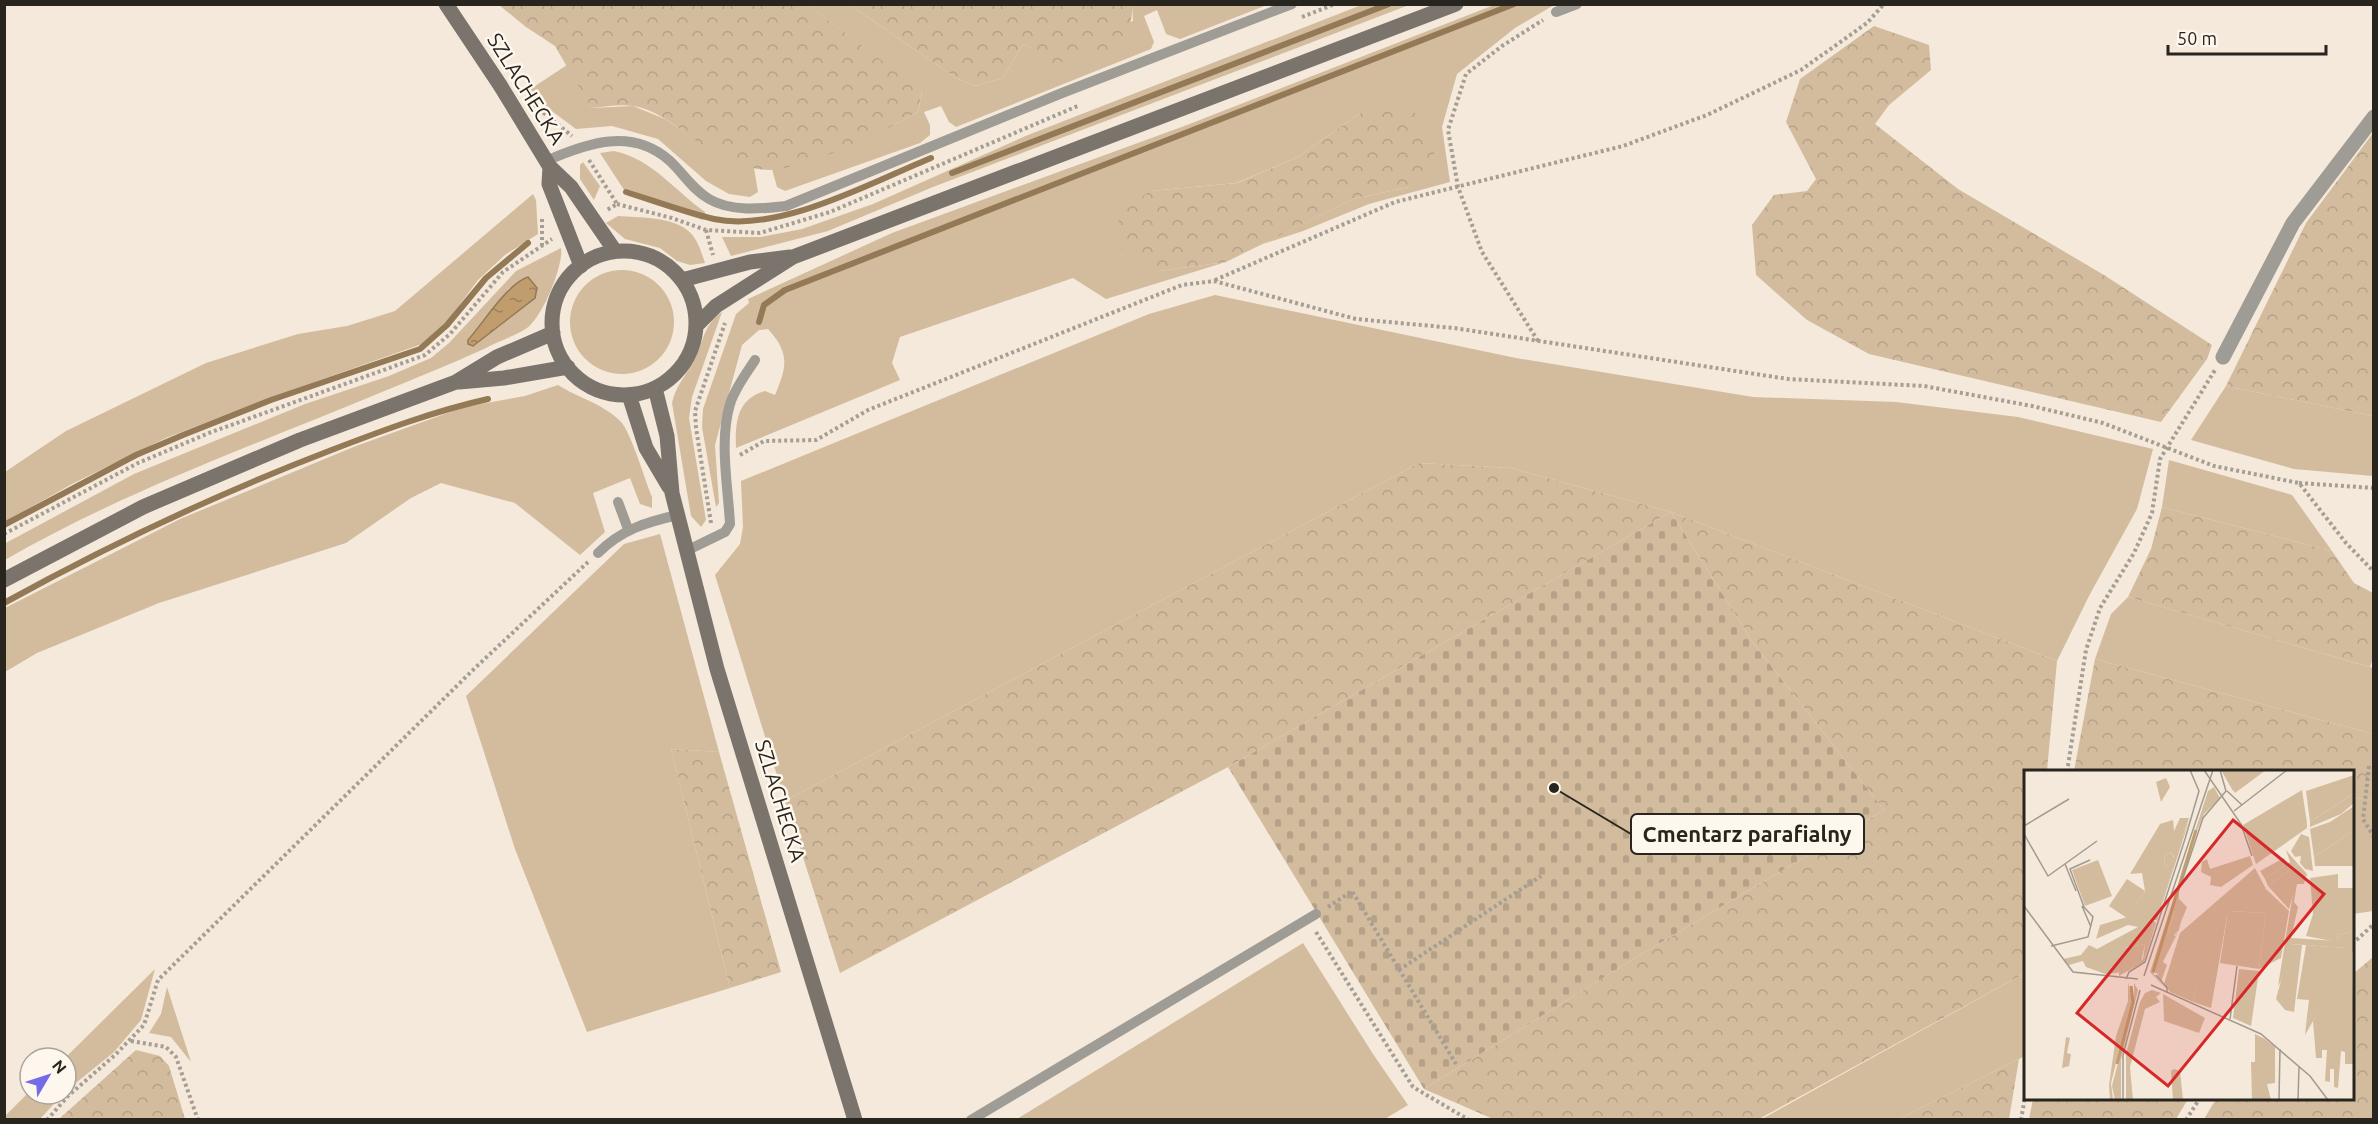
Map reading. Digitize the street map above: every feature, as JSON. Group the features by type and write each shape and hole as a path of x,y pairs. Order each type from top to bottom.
{"main road":[{"name":"SZLACHECKA","path":"446,4 500,85 548,164 571,187 615,251"},
{"path":"696,326 716,306 793,257 1456,4"},
{"name":"SZLACHECKA","path":"548,164 549,184 580,266"},
{"path":"615,251 634,252 652,257 668,266 682,280 693,302 696,326 693,345 684,363 672,377 655,388 629,395 612,394 580,379 568,367 558,351 553,333 553,314 557,296 567,279 580,266 597,256 615,251"},
{"path":"682,280 750,262 793,257"},
{"path":"4,580 83,536 164,498 300,440 456,382 497,357 553,333"},
{"path":"456,382 504,378 568,367"},
{"name":"SZLACHECKA","path":"655,388 667,436 672,492 717,669 855,1119"},
{"name":"SZLACHECKA","path":"629,395 646,448 672,492"}],"street":[{"path":"2223,357 2293,223 2373,117"}],"lane":[{"path":"548,164 580,146 620,140 643,144 669,160 709,199 727,206 765,209 786,206 1062,93 1292,4"},
{"path":"1556,12 1577,4"},
{"path":"687,551 725,532 730,524 726,462 727,417 731,403 755,360"},
{"path":"618,502 628,529"},
{"path":"598,553 613,538 628,529 678,515"},
{"path":"971,1119 1312,917"}],"path":[{"path":"726,462 764,441 816,440 868,410 1182,285 1214,281 1395,202 1623,146 1707,115 1801,70 1867,23 1884,4"},
{"path":"1538,341 1482,252 1458,187 1448,130 1466,74 1502,46 1556,12"},
{"path":"532,104 569,132 617,204 598,214"},
{"path":"706,230 715,262"},
{"path":"4,534 138,463 209,433 425,355 450,334 503,272 560,234"},
{"path":"1214,281 1356,319 1454,328 1788,379 1924,387 2032,406 2092,421 2168,446 2214,466 2299,483 2373,488"},
{"path":"714,538 695,411 726,320"},
{"path":"2067,770 2086,650 2100,608 2134,553 2152,513 2160,459 2223,357"},
{"path":"2299,483 2346,543 2373,572"},
{"path":"47,1119 68,1096 130,1041 144,1025 158,980 475,668 598,553"},
{"path":"2369,766 2363,819 2373,837"},
{"path":"1399,970 1541,876"},
{"path":"1456,1064 1352,891 1312,917 1413,1087 1469,1119"},
{"path":"2354,942 2373,924"},
{"path":"130,1041 166,1047 176,1057 198,1119"},
{"path":"2021,1119 2024,1098"},
{"path":"2186,1119 2199,1100"}],"green space":[{"path":"1364,4 1409,5 933,187 828,231 731,256 722,237 761,237 802,229 873,204 1028,135"},
{"path":"499,5 808,5 922,91 918,112 885,130 805,163 769,170 754,168 718,154 664,118 644,109 623,105 591,108 555,46 526,27"},
{"path":"808,5 850,5 956,78 975,86 1003,78 1023,44 1031,48 1133,21 1132,5 1267,5 1180,39 1166,34 1157,10 1144,16 1154,42 1151,49 956,127 949,122 941,106 924,112 930,125 930,135 920,143 785,191 777,187 772,169 754,168 758,192 750,197 729,194 706,181 658,139 612,126 576,129 526,92 567,65 591,108 633,106 665,119 714,152 896,124 918,112 922,92"},
{"path":"850,5 1132,5 1131,21 1125,34 1103,52 1074,60 1043,64 1031,48 1023,44 1003,78 975,86 956,78"},
{"path":"1494,5 1554,5 1515,28 1457,74 1442,127 1450,182 1369,204 1303,231 1260,245 1353,199 1409,187 1359,114 1298,157 1236,183 1150,191 1159,271 1226,262 1106,299 1073,278 900,337 892,363 900,380 736,448 737,421 743,406 765,391 775,395 784,368 783,353 775,338 768,329 759,330 742,345 715,445 719,503 716,507 702,427 703,409 736,314 749,303 748,299 892,233 1187,125"},
{"path":"1874,26 1929,45 1931,70 1889,105 1875,124 1958,189 2104,275 2212,345 2207,359 2161,422 1869,354 1807,320 1756,275 1752,225 1774,195 1807,191 1816,179 1786,122 1800,79"},
{"path":"1389,104 1417,114 1435,155 1409,187 1353,199 1226,262 1159,271 1121,249 1118,215 1150,191 1237,183 1298,157 1359,114"},
{"path":"2373,133 2373,416 2226,386 2306,223"},
{"path":"614,151 640,161 662,176 705,212 703,220 628,196 600,153"},
{"path":"583,162 600,186 594,200 580,179 580,165"},
{"path":"533,194 536,200 538,234 505,255 478,280 449,319 422,344 275,396 166,438 72,484 5,522 5,472 66,431 206,363 298,334 347,326 395,311"},
{"path":"618,216 654,218 680,225 693,236 705,263 690,265 677,261 660,248 625,239 606,223"},
{"path":"561,248 559,266 551,291 539,314 522,331 447,365 142,491 5,560 4,544 134,474 305,404 389,376 431,358 449,343 516,271","holes":["509,288 535,298 473,346 468,340"]},
{"path":"622,270 642,274 659,285 670,302 674,322 670,342 659,359 642,370 622,374 602,370 585,359 574,342 570,322 574,302 585,285 602,274"},
{"path":"1215,295 1516,358 1753,397 1896,402 2018,417 2153,449 2137,509 2090,594 2057,661 1671,512 1511,468 1419,463 785,801 715,575 740,544 743,527 741,481 1149,314"},
{"path":"722,312 692,397 689,418 706,520 701,527 691,516 672,403 676,390 693,362 708,326"},
{"path":"558,385 600,406 622,423 652,497 652,508 640,504 630,478 593,493 605,532 580,555 515,503 441,483 411,498 346,543 159,603 37,653 5,672 5,608 180,519 356,446 464,407 525,396"},
{"path":"2226,386 2373,416 2373,476 2294,469 2191,440"},
{"path":"2169,460 2292,495 2332,551 2162,507"},
{"path":"1419,463 1511,468 1671,512 1228,767 840,973 785,801"},
{"path":"2162,507 2332,551 2354,583 2373,593 2373,658 2370,667 2128,597 2151,549"},
{"path":"1671,512 2057,661 2047,770 2024,770 2024,974 1759,1119 1493,1119 1424,1089 1640,955 1884,810 1754,644"},
{"path":"1671,512 1754,644 1884,810 1640,955 1424,1089 1228,767"},
{"path":"660,534 719,752 671,749 730,988 587,1032 515,849 466,696 624,544"},
{"path":"2128,597 2373,668 2373,734 2095,659 2111,614"},
{"path":"2095,659 2373,734 2373,798 2354,799 2354,770 2074,770"},
{"path":"671,749 719,752 781,972 730,988"},
{"path":"2373,798 2373,911 2354,914 2354,799"},
{"path":"1303,943 1408,1105 1383,1120 1017,1119"},
{"path":"2373,957 2373,1119 2204,1119 2215,1100 2354,1100 2354,973"},
{"path":"155,969 141,1020 114,1052 78,1081 77,1046"},
{"path":"2024,974 2024,1056 1899,1119 1760,1120"},
{"path":"167,987 191,1062 171,1037 149,1033 161,1014"},
{"path":"136,1050 160,1056 169,1066 185,1119 59,1119 74,1106 78,1106 78,1102"},
{"path":"2019,1059 2009,1119 1899,1119"},
{"path":"2033,1100 2187,1100 2176,1119 2029,1119"},
{"path":"18,1103 18,1106 52,1106 40,1119 5,1119 5,1116"}],"water":[{"path":"528,277 537,288 535,298 473,346 468,344 468,340 504,295"}],"waterway":[{"path":"952,173 1389,4"},
{"path":"759,322 764,305 785,290 1514,4"},
{"path":"626,192 714,219 740,221 767,219 824,203 931,158"},
{"path":"4,525 136,455 183,435 271,400 420,349 447,325 486,278 528,243"},
{"path":"4,603 123,541 246,485 388,429 448,409 488,399"}],"place":[{"name":"Cmentarz parafialny","path":"1554,788"}]}
